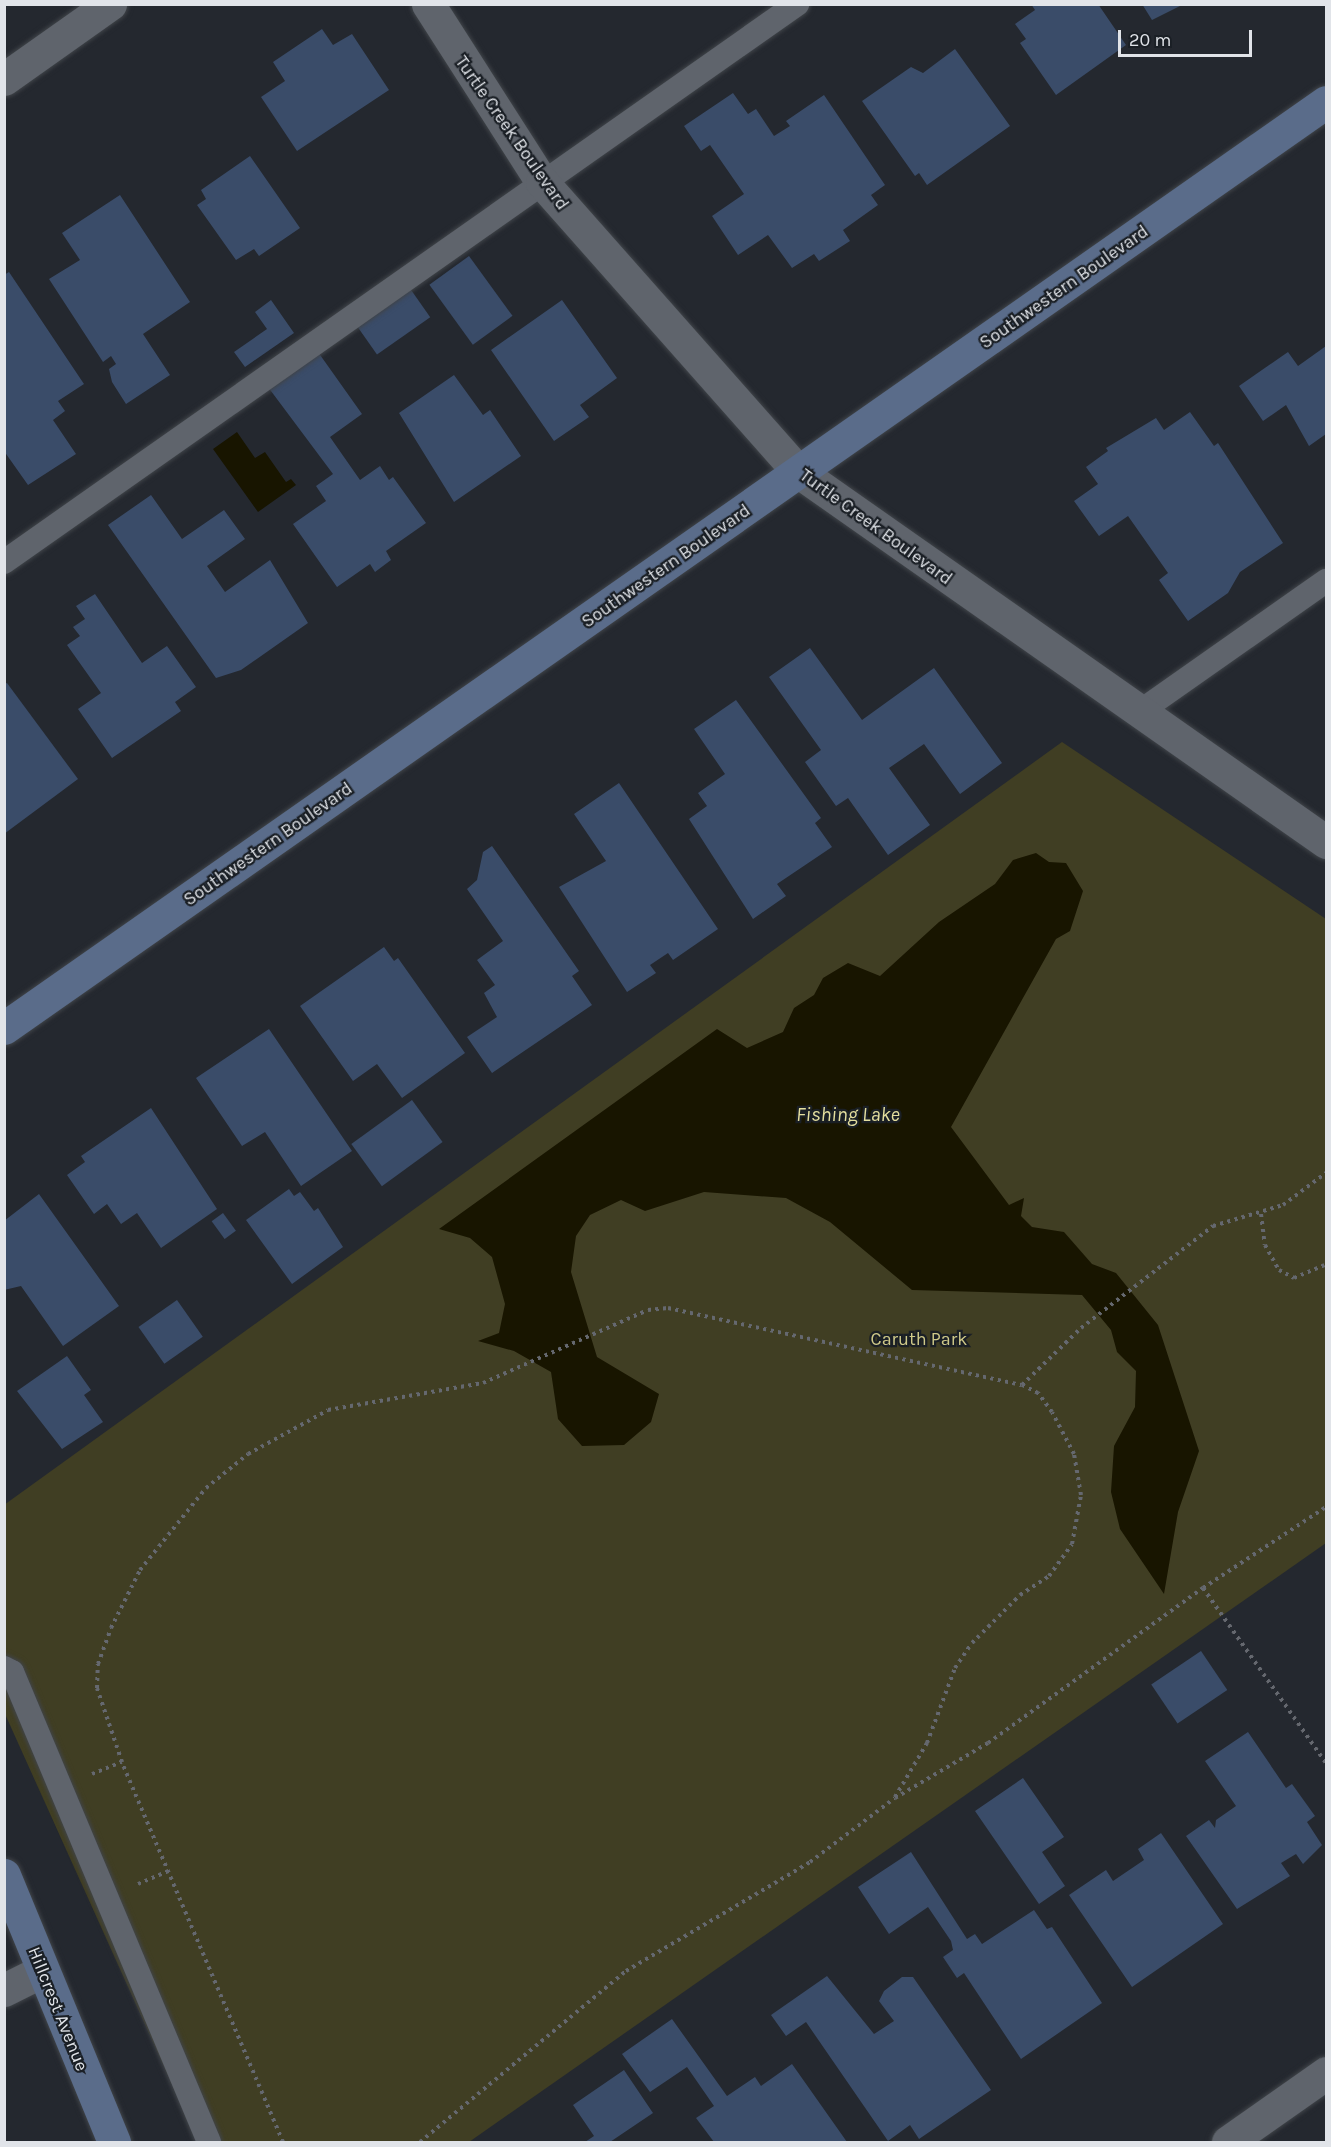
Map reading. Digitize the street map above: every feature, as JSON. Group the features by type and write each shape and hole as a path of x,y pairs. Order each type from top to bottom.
{"street":[{"path":"4,79 110,4"},
{"name":"Turtle Creek Boulevard","path":"428,4 479,92 543,182 799,472 1326,842"},
{"name":"Southwestern Boulevard","path":"4,1028 1326,102"},
{"name":"Hillcrest Avenue","path":"4,1875 114,2142"},
{"path":"4,1990 42,1971"},
{"path":"1227,2142 1326,2073"}],"lane":[{"path":"4,562 797,4"},
{"path":"1138,712 1326,580"},
{"path":"4,1668 12,1672 209,2142"}],"path":[{"path":"1022,1385 1081,1328 1213,1226 1261,1215 1326,1173"},
{"path":"1261,1215 1265,1245 1279,1270 1294,1278 1324,1265"},
{"path":"283,2142 103,1715 98,1664 125,1600 163,1536 206,1488 248,1454 328,1410 483,1383 523,1367 628,1316 668,1308 1022,1385 1038,1393 1052,1412 1074,1454 1081,1495 1072,1544 1049,1576 1020,1595 972,1642 955,1668 927,1743 895,1798"},
{"path":"420,2142 626,1971 810,1862 895,1798 988,1743 1203,1588 1326,1507"},
{"path":"1203,1588 1326,1763"}],"green space":[{"name":"Caruth Park","path":"1062,742 1326,919 1326,1543 469,2142 198,2142 5,1714 4,1505"}],"water":[{"path":"237,432 255,458 265,452 286,482 291,479 296,485 258,512 213,449"},
{"name":"Fishing Lake","path":"1036,853 1049,862 1066,863 1083,891 1070,931 1056,939 951,1127 1009,1205 1024,1198 1021,1216 1032,1227 1064,1232 1092,1264 1116,1273 1158,1325 1199,1451 1178,1512 1164,1594 1120,1529 1111,1492 1114,1446 1135,1407 1136,1371 1117,1352 1111,1330 1082,1295 912,1290 830,1222 786,1198 704,1192 645,1211 621,1200 590,1215 576,1236 571,1272 597,1357 659,1394 651,1422 624,1445 582,1446 558,1419 551,1372 514,1351 478,1341 499,1333 505,1304 492,1257 470,1238 439,1229 717,1029 747,1048 783,1032 794,1008 814,995 823,978 848,963 880,976 939,922 995,884 1013,860"}],"building":[{"path":"1031,4 1098,4 1126,45 1056,95 1020,43 1026,39 1015,24 1035,10"},
{"path":"1142,4 1176,4 1182,5 1152,20"},
{"path":"322,29 333,45 352,34 389,90 297,151 261,97 285,81 273,62"},
{"path":"955,49 1010,126 927,185 919,173 915,176 862,101 911,67 923,73"},
{"path":"733,93 748,114 756,109 774,136 790,126 786,121 824,95 885,185 871,195 878,205 843,230 850,241 819,261 814,254 792,268 768,235 738,255 712,216 744,194 710,145 701,151 684,126"},
{"path":"250,156 300,228 259,256 254,249 236,260 197,205 206,199 201,190"},
{"path":"120,195 190,302 143,334 170,375 126,404 112,382 109,369 116,364 111,356 103,362 49,279 80,260 62,233"},
{"path":"469,256 512,316 473,345 429,285"},
{"path":"9,272 84,384 58,401 65,411 53,420 76,454 28,485 4,451 4,275"},
{"path":"409,287 430,317 377,355 356,324"},
{"path":"271,300 294,333 245,367 234,352 267,329 255,312"},
{"path":"562,300 617,378 580,405 589,417 554,441 491,350"},
{"path":"1326,346 1326,434 1309,446 1286,405 1263,421 1239,386 1288,352 1298,366"},
{"path":"318,352 362,414 330,437 360,480 380,466 389,480 393,477 426,523 386,551 391,560 375,572 370,564 337,587 293,524 326,501 316,486 333,474 268,387"},
{"path":"454,375 483,415 490,410 521,456 454,502 399,413"},
{"path":"1190,412 1214,446 1218,443 1283,543 1240,572 1228,593 1188,621 1159,580 1168,573 1128,516 1099,536 1074,501 1098,484 1086,467 1108,451 1106,448 1156,418 1164,430"},
{"path":"151,495 182,539 224,510 245,539 207,566 225,592 270,560 308,623 241,670 216,678 108,525"},
{"path":"95,594 142,663 167,646 196,687 175,702 181,711 112,758 78,709 101,693 67,645 80,636 73,627 85,619 76,606"},
{"path":"810,648 862,720 934,668 1002,763 960,794 924,744 889,768 930,825 888,855 848,798 836,806 805,762 821,750 769,677"},
{"path":"7,683 78,779 4,834 4,684"},
{"path":"736,700 821,818 815,823 832,847 777,884 786,896 753,919 689,819 707,806 698,793 725,774 694,729"},
{"path":"619,783 718,929 673,960 668,953 650,965 656,973 627,992 559,887 606,861 574,814"},
{"path":"492,846 579,971 572,976 592,1005 492,1073 467,1037 497,1017 484,993 495,985 477,960 503,941 467,889 477,880 483,852"},
{"path":"384,947 394,961 398,958 465,1053 402,1098 377,1064 353,1081 300,1006"},
{"path":"269,1029 352,1151 301,1186 265,1132 242,1146 196,1078"},
{"path":"412,1100 443,1142 382,1186 351,1144"},
{"path":"151,1108 217,1209 161,1248 137,1213 121,1224 107,1204 94,1214 67,1175 85,1162 81,1156"},
{"path":"289,1189 294,1196 300,1192 314,1211 318,1208 343,1247 292,1284 246,1220"},
{"path":"39,1194 119,1306 63,1346 21,1286 4,1290 4,1221"},
{"path":"223,1213 236,1231 225,1239 212,1221"},
{"path":"177,1300 203,1337 164,1364 138,1327"},
{"path":"67,1356 91,1390 84,1395 103,1422 62,1449 17,1391"},
{"path":"1201,1651 1227,1690 1178,1724 1151,1685"},
{"path":"1248,1732 1286,1788 1292,1784 1315,1816 1307,1822 1322,1845 1303,1864 1296,1854 1281,1863 1290,1876 1237,1909 1186,1836 1209,1820 1215,1828 1216,1820 1236,1806 1205,1761"},
{"path":"1023,1778 1064,1837 1042,1852 1065,1886 1039,1904 975,1811"},
{"path":"1161,1833 1223,1924 1132,1987 1069,1895 1106,1870 1113,1881 1144,1860 1138,1849"},
{"path":"911,1852 967,1939 975,1934 982,1944 1034,1910 1047,1929 1052,1927 1102,2003 1021,2059 964,1973 957,1978 943,1957 953,1950 951,1941 928,1907 889,1934 858,1887"},
{"path":"827,1976 874,2034 894,2021 879,2001 884,1991 902,1977 913,1977 991,2090 919,2139 910,2125 888,2141 806,2022 786,2036 771,2015"},
{"path":"672,2019 727,2096 755,2077 761,2086 792,2064 847,2142 714,2142 696,2118 714,2106 687,2067 650,2092 622,2054"},
{"path":"624,2070 653,2113 610,2142 585,2142 594,2136 573,2105"}]}
